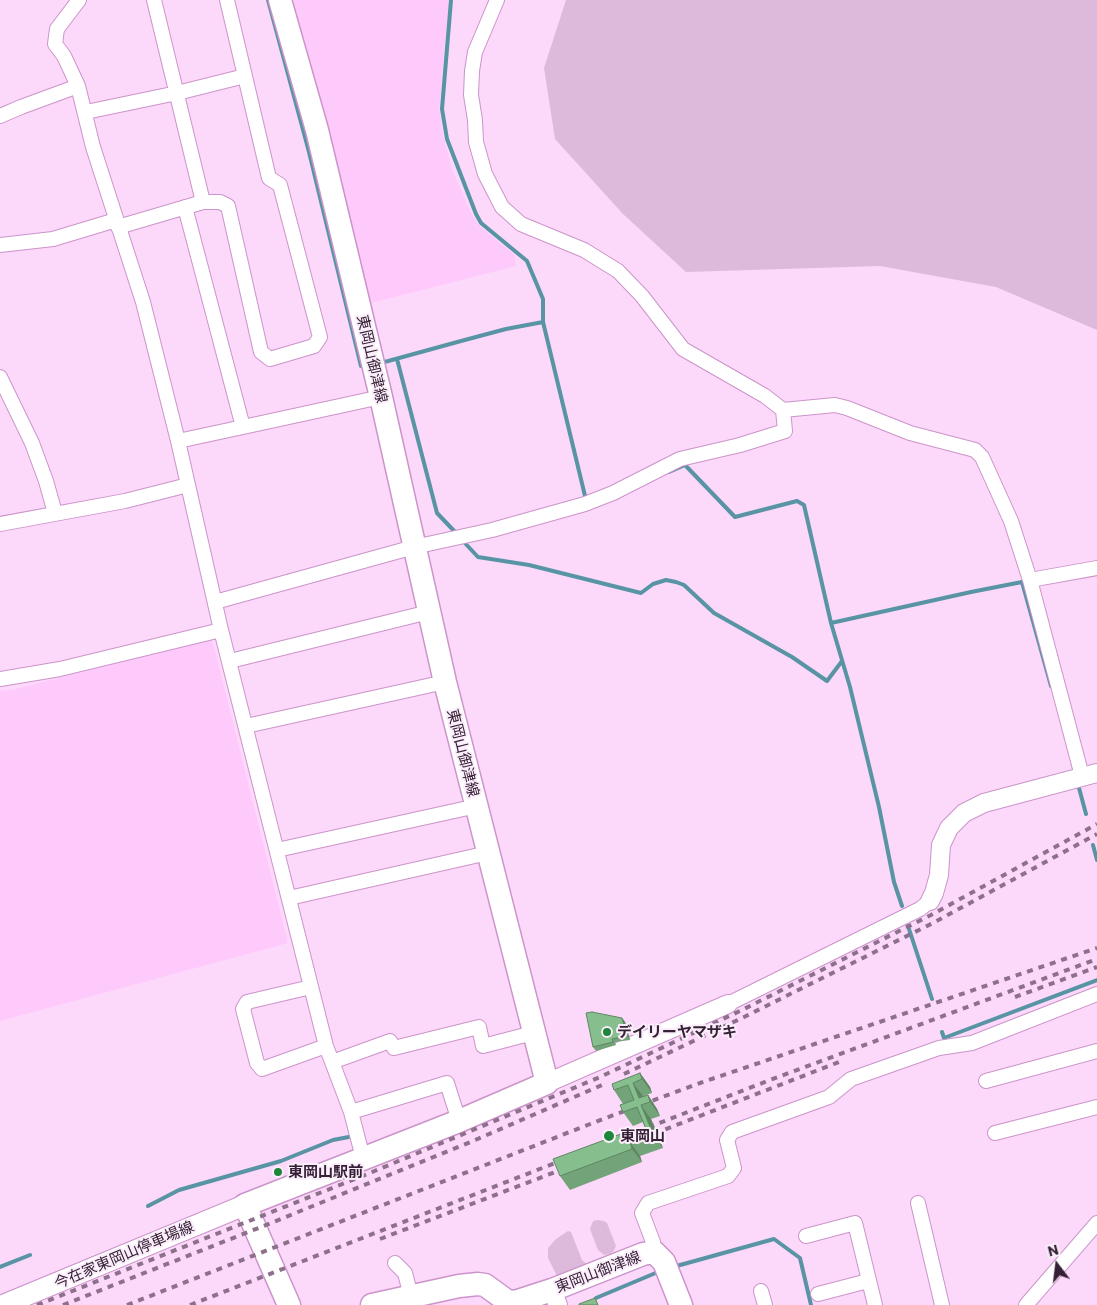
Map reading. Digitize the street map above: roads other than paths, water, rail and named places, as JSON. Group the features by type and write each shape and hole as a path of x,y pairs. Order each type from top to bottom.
{"main road":[{"name":"東岡山御津線","path":"280,0 317,130 381,397 445,682 547,1083"},
{"path":"289,1305 245,1205 459,1121 547,1083"},
{"name":"今在家東岡山停車場線","path":"3,1305 245,1205"},
{"name":"東岡山御津線","path":"372,1305 381,1302 412,1301 459,1286 478,1284 485,1285 507,1301 516,1302 555,1298 643,1254 654,1252 664,1262 680,1305"}],"street":[{"path":"79,0 57,30 55,44 64,56 78,86 86,112 93,147 143,302 178,441 221,630 326,1046 351,1112 363,1158"},
{"path":"154,0 203,202"},
{"path":"0,245 53,239 203,202 220,202 228,206 261,352 270,358 314,346 320,337 280,185 269,178 227,0"},
{"path":"497,0 475,52 471,95 476,142 485,174 502,207 520,224 584,250 618,272 642,296 683,349 765,396 783,410 835,406 847,408 910,433 975,450 982,457 1011,520 1090,774 984,803 964,813 949,828 941,845 939,875 934,893 930,902 920,909 728,1004 547,1083"},
{"path":"86,112 177,93 245,76"},
{"path":"0,116 78,86"},
{"path":"185,207 242,427"},
{"path":"0,376 32,444 46,481 55,513"},
{"path":"178,441 381,397"},
{"path":"215,602 414,547 492,530 588,502 613,493 680,459 740,446 786,431 783,410"},
{"path":"0,524 125,501 188,485"},
{"path":"1030,580 1097,568"},
{"path":"230,661 429,612"},
{"path":"0,679 60,669 221,630"},
{"path":"246,726 445,682"},
{"path":"277,850 477,806"},
{"path":"289,898 488,853"},
{"path":"311,987 247,1002 243,1009 257,1064 262,1069 326,1046"},
{"path":"654,1252 654,1242 642,1213 648,1204 728,1176 734,1168 727,1140 732,1132 829,1097 851,1079 939,1048 972,1043 1097,994"},
{"path":"332,1062 390,1041 394,1048 479,1027 483,1046 533,1033"},
{"path":"986,1081 1097,1051"},
{"path":"351,1112 447,1082 459,1121"},
{"path":"995,1134 1097,1107"},
{"path":"918,1203 942,1305"},
{"path":"806,1236 855,1223 875,1305"},
{"path":"1026,1305 1097,1223"},
{"path":"395,1263 405,1274 412,1301"},
{"path":"818,1294 868,1281"},
{"path":"761,1291 765,1305"}],"waterway":[{"path":"268,0 309,152 361,366 363,366"},
{"path":"451,0 442,109 447,139 481,223 527,261 543,299 543,322 586,500"},
{"path":"381,363 506,329 543,322"},
{"path":"397,359 437,513 457,534"},
{"path":"669,472 685,465 735,517 797,501 804,505 831,623 850,687 879,807 894,882 902,906"},
{"path":"462,540 478,557 529,565 641,593 653,584 666,580 676,582 684,585 714,613 792,657 827,681 842,661"},
{"path":"831,623 1022,582 1051,686"},
{"path":"1079,788 1086,814"},
{"path":"1093,845 1097,860"},
{"path":"908,926 932,999"},
{"path":"942,1032 944,1038 1097,980"},
{"path":"148,1206 179,1190 281,1161 333,1140 354,1136"},
{"path":"673,1267 774,1239 800,1258 811,1305"},
{"path":"0,1267 30,1255"},
{"path":"596,1298 658,1272"}],"railway":[{"path":"37,1305 365,1175 600,1077 742,1010 931,915 1097,824"},
{"path":"624,1074 933,923 1097,834"},
{"path":"127,1305 700,1083 1097,948"},
{"path":"626,1136 770,1080 1097,959"},
{"path":"1015,997 1097,967"},
{"path":"643,1138 839,1062"},
{"path":"63,1305 473,1141 602,1085"},
{"path":"190,1305 568,1158"},
{"path":"380,1239 571,1166"}],"place":[{"name":"デイリーヤマザキ","path":"607,1032"},
{"name":"東岡山","path":"609,1136"},
{"name":"東岡山駅前","path":"278,1172"}]}
